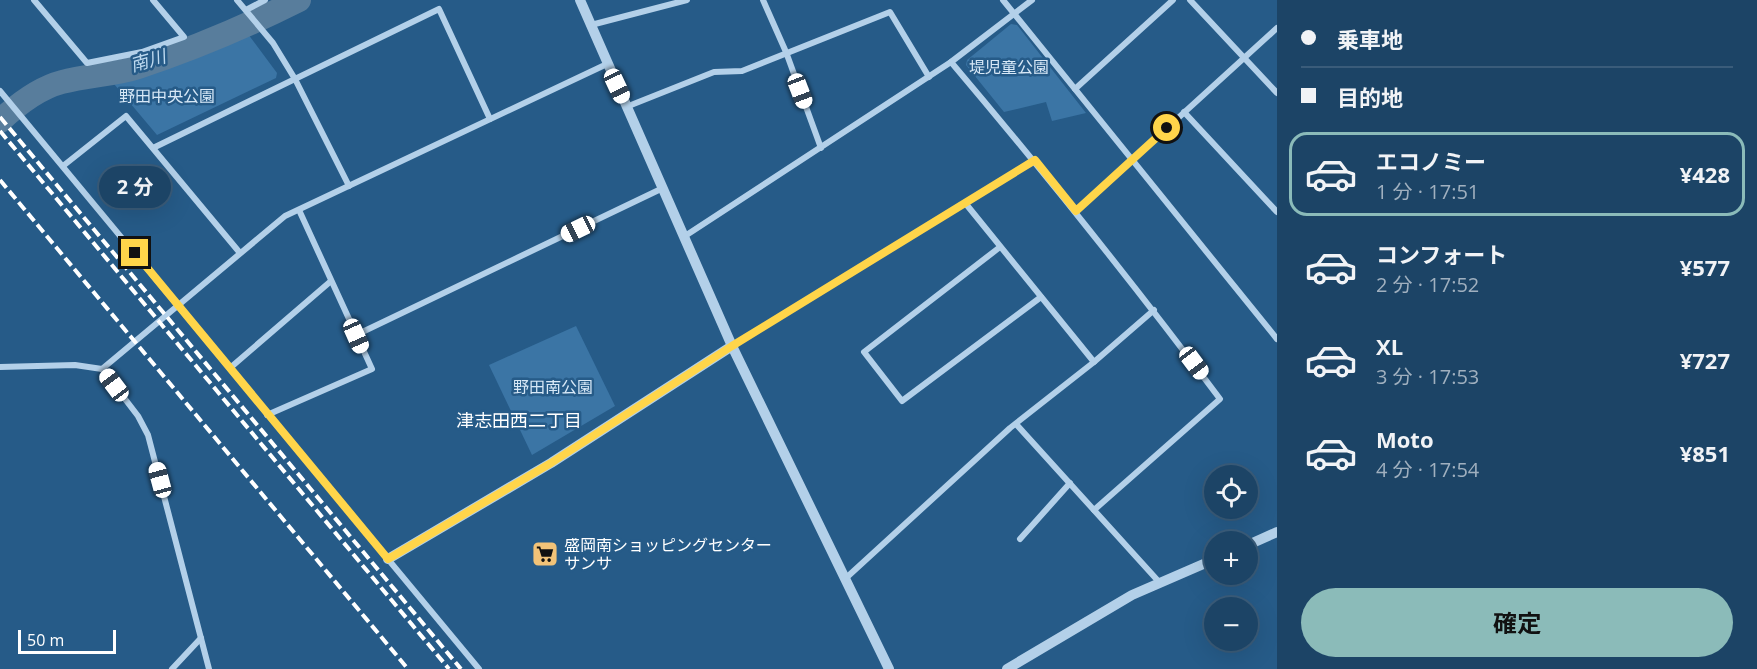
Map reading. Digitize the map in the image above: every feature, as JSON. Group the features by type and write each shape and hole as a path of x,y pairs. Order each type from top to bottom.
{"street":[{"path":"33,0 87,63 141,52 184,37 153,0"},
{"path":"237,0 273,43 295,79 349,186"},
{"path":"246,10 265,0"},
{"path":"580,0 732,346 889,669"},
{"path":"591,25 687,0"},
{"path":"763,0 786,52 822,148"},
{"path":"1003,0 1277,339"},
{"path":"685,236 929,77 1032,0"},
{"path":"1075,89 1173,0"},
{"path":"1190,0 1277,93"},
{"path":"153,148 439,9 490,119"},
{"path":"626,107 714,72 742,71 890,12 929,77"},
{"path":"1076,211 1277,28"},
{"path":"951,62 1076,211 1220,399 1094,510"},
{"path":"102,369 285,216 607,64"},
{"path":"0,91 479,669"},
{"path":"1184,112 1277,212"},
{"path":"63,166 126,116 240,254"},
{"path":"388,559 551,463 732,346 1035,160"},
{"path":"356,336 663,188"},
{"path":"966,204 1094,362"},
{"path":"267,415 372,369 299,210"},
{"path":"1000,247 864,352 902,400 1041,297"},
{"path":"230,368 332,281"},
{"path":"846,578 1016,423 1094,362 1154,310"},
{"path":"0,367 75,365 102,369 138,416 148,435 209,669"},
{"path":"1016,423 1160,583"},
{"path":"1020,539 1070,483"},
{"path":"1258,542 1274,537"},
{"path":"1007,669 1132,595 1204,564"},
{"path":"172,669 201,638"}],"green space":[{"name":"堤児童公園","path":"1011,24 1017,25 1086,113 1052,121 1046,102 1004,112 966,65 967,60"},
{"name":"野田中央公園","path":"245,30 277,73 276,78 157,135 109,78 146,71"},
{"name":"野田南公園","path":"576,326 615,406 532,455 489,365"}],"waterway":[{"name":"南川","path":"0,121 45,88 71,80 129,70 159,60 260,19 299,0"}],"railway":[{"path":"0,117 461,669"},
{"path":"0,131 449,669"},
{"path":"0,180 408,669"}],"place":[{"name":"盛岡南ショッピングセンター サンサ","path":"545,554"}],"district":[{"name":"津志田西二丁目","path":"519,421"}],"route":[{"path":"135,253 388,559 551,463 732,346 1035,160 1076,211 1167,128"}]}
